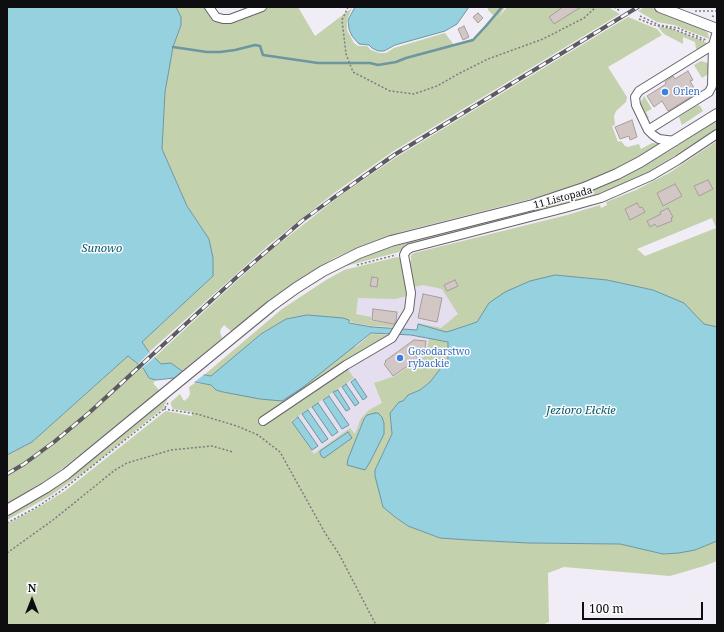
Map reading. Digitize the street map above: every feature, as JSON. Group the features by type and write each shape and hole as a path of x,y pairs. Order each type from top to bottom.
{"main road":[{"path":"660,7 717,30"},
{"path":"7,510 66,474 296,288 331,267 354,256 403,238 533,205 573,192 617,174 640,162 717,114"}],"street":[{"path":"209,7 216,17 223,19 230,19 262,7"},
{"path":"648,130 709,92 712,86 713,44 717,30"},
{"path":"675,141 659,138 648,130 636,105 636,94 713,44"},
{"name":"11 Listopada","path":"404,255 410,248 572,207 601,198 651,176 717,134"},
{"path":"263,421 346,365 392,338 409,310 411,293 404,255"}],"path":[{"path":"348,7 342,20 346,54 353,72 390,91 414,94 437,86 488,59 543,39 584,18 596,7"},
{"path":"614,7 620,11"},
{"path":"683,16 694,10 717,11"},
{"path":"640,16 659,25 678,28 713,44"},
{"path":"712,16 717,17"},
{"path":"639,19 654,25 673,28 713,44"},
{"path":"354,266 399,254 404,255"},
{"path":"164,409 197,414 237,426 258,435 280,452 325,533 339,554 376,625"},
{"path":"7,553 53,520 115,470 127,463 171,450 212,446 233,452"}],"shaded area":[{"path":"513,238 387,434 366,473 316,476 210,373 344,280"}],"green space":[{"path":"176,7 205,7 213,19 218,22 226,23 239,21 267,7 298,7 315,36 352,8 347,20 347,30 354,43 358,46 367,46 371,50 379,53 386,53 394,48 445,33 454,45 473,39 493,16 498,17 493,15 488,10 488,7 505,7 499,17 507,7 611,7 611,9 620,14 392,152 334,193 271,243 149,352 142,342 213,276 209,239 187,206 162,149 165,92 173,47 181,25 181,17"},
{"path":"645,7 650,7 703,29 708,33 709,39 674,25 657,22 638,11"},
{"path":"628,17 657,29 662,35 608,67 627,97 626,102 616,111 614,116 615,125 612,126 618,142 621,141 625,146 628,147 639,144 641,149 652,143 660,144 625,164 562,191 401,232 356,248 334,258 303,277 231,331 224,325 220,332 222,338 182,371 171,363 161,364 154,358 275,247 337,198 395,158"},
{"path":"658,27 672,29 707,43 703,48 696,49 695,42 683,37 683,44 664,34"},
{"path":"701,61 708,63 710,67 708,74 702,78 694,65"},
{"path":"644,96 652,109 646,112 649,118 648,119 641,107 641,102"},
{"path":"698,105 703,111 682,125 679,117"},
{"path":"717,120 717,129 647,173 611,189 588,198 408,244 399,252 346,266 381,250 550,205 585,193 630,173 671,150"},
{"path":"717,141 717,335 653,290 607,280 555,275 489,303 477,322 446,332 418,324 441,328 458,314 442,289 423,285 414,287 409,262 411,261 411,255 414,253 567,215 600,205 601,208 607,205 606,202 636,190 669,173","holes":["712,218 716,228 645,256 637,249"]},
{"path":"397,257 400,258 407,296 395,299 358,298 356,314 371,317 371,321 396,324 395,327 373,326 354,323 343,318 307,315 286,319 261,334 211,376 204,375 282,309 326,280 344,270"},
{"path":"371,334 388,335 389,337 342,364 354,378 291,421 314,454 350,428 355,434 361,418 369,410 382,403 374,383 395,376 426,355 429,339 448,342 448,359 430,382 420,390 408,395 390,420 392,434 375,470 395,517 408,526 440,538 529,543 620,544 663,554 695,550 717,541 717,561 670,576 564,567 548,573 549,622 542,625 7,625 7,524 65,491 166,411 192,416 192,412 173,409 171,402 180,394 184,401 188,398 190,394 189,387 195,383 211,385 216,390 223,392 260,399 355,346 356,347","holes":["367,415 384,434 370,462 348,465 360,427"]},
{"path":"128,356 143,368 149,378 156,380 153,383 160,391 54,475 7,504 7,455 32,442"},
{"path":"168,398 163,408 87,470 50,496 7,520 7,516 53,489 86,465"}],"water":[{"path":"7,7 176,7 181,17 181,25 173,47 165,92 162,149 187,206 209,239 213,258 213,276 142,342 149,352 161,364 171,363 182,371 211,376 261,334 286,319 307,315 343,318 349,320 349,323 372,327 417,330 418,324 446,332 477,322 489,303 505,292 530,281 555,275 607,280 653,290 684,303 704,324 717,327 717,541 695,550 663,554 620,544 529,543 440,538 408,526 383,507 375,476 375,470 392,434 390,413 399,402 403,401 408,395 420,390 430,382 448,359 448,342 411,335 371,333 302,388 282,401 260,399 223,392 216,390 211,385 174,378 156,380 149,378 143,368 128,356 32,442 7,455"},
{"path":"355,7 469,7 457,24 445,31 395,45 384,51 378,51 369,45 359,44 352,36 349,29 348,20"},
{"path":"355,379 367,397 363,400 351,382"},
{"path":"346,384 359,403 355,406 342,387"},
{"path":"338,390 350,409 346,411 333,392"},
{"path":"329,396 349,425 342,429 323,400"},
{"path":"318,403 338,432 332,436 312,407"},
{"path":"308,410 328,439 322,443 302,414"},
{"path":"378,413 382,417 384,423 384,434 370,462 365,470 347,465 364,419 367,415"},
{"path":"298,417 318,446 312,450 292,422"},
{"path":"348,432 352,438 324,458 322,457 320,451"}],"pier":[{"path":"150,352 155,357 142,368 138,364"},
{"path":"185,369 206,373 192,384 171,380"}],"building":[{"path":"563,7 581,7 554,24 549,17"},
{"path":"478,13 483,18 478,23 473,17"},
{"path":"464,26 469,37 463,40 458,29"},
{"path":"688,71 693,80 690,81 697,93 668,111 662,101 654,107 647,96 666,84 665,82 673,76 675,79"},
{"path":"632,120 637,137 630,140 629,136 620,139 615,127"},
{"path":"708,180 713,189 699,196 694,186"},
{"path":"675,184 682,196 663,206 657,193"},
{"path":"637,203 645,212 630,220 625,209"},
{"path":"668,208 673,217 671,218 672,221 657,227 655,224 650,227 647,221 661,214 660,212"},
{"path":"372,277 378,278 377,287 370,286"},
{"path":"455,280 458,286 447,291 444,285"},
{"path":"423,294 442,298 437,322 418,318"},
{"path":"373,309 397,312 396,321 394,324 372,320"},
{"path":"414,340 426,341 424,354 414,353 418,359 393,376 384,364 386,362 385,361"}],"waterway":[{"path":"173,47 207,52 220,52 255,45 260,46 263,55 318,63 370,63 378,65 396,62 473,40 502,7"}],"railway":[{"path":"7,474 24,464 54,442 90,412 238,276 303,220 394,155 638,7"}],"place":[{"name":"Orlen","path":"665,92"},
{"name":"Gosodarstwo rybackie","path":"400,358"}],"water label":[{"name":"Sunowo","path":"102,249"},
{"name":"Jezioro Ełckie","path":"581,411"}]}
